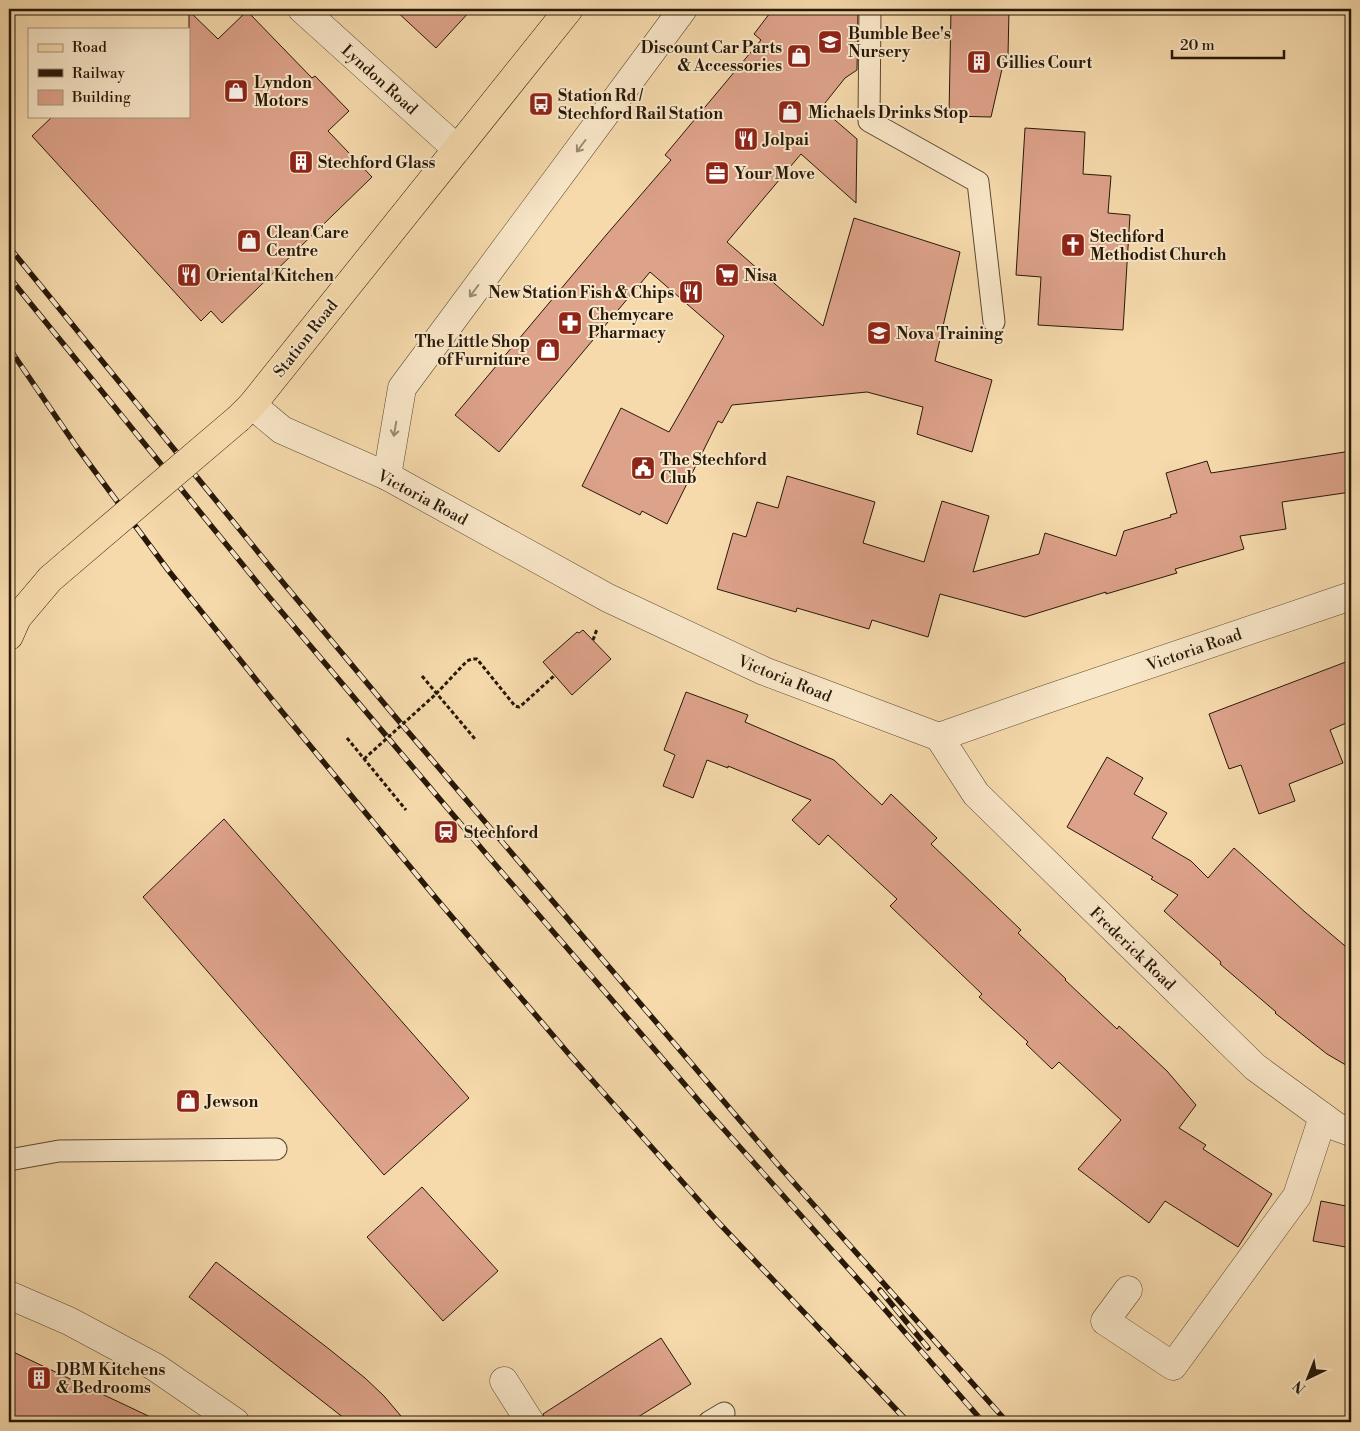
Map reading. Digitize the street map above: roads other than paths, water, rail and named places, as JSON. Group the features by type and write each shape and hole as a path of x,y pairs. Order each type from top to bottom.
{"main road":[{"name":"Station Road","path":"9,636 17,618 50,579 245,412 569,9"}],"street":[{"name":"Lyndon Road","path":"302,9 457,149"},
{"path":"387,476 402,388 683,9"},
{"name":"Victoria Road","path":"245,412 387,476 608,598 764,671 939,737 1351,596"},
{"name":"Frederick Road","path":"939,737 976,794 1255,1067 1337,1127 1351,1132"},
{"path":"1128,1290 1105,1321 1173,1366 1297,1196 1323,1117"},
{"path":"9,1295 69,1321 155,1367 235,1422"},
{"path":"504,1381 530,1422"}],"lane":[{"path":"870,9 869,121 978,182 994,322"},
{"path":"9,1160 58,1151 276,1149"}],"railway":[{"path":"9,247 392,713 779,1166 1007,1422"},
{"path":"9,277 269,597 487,855 711,1115 983,1422"},
{"path":"9,348 76,446 168,570 435,897 568,1053 718,1222 908,1422"},
{"path":"880,1290 928,1348"}],"place":[{"name":"Bumble Bee's Nursery","path":"830,42"},
{"name":"Discount Car Parts & Accessories","path":"799,56"},
{"name":"Gillies Court","path":"979,62"},
{"name":"Lyndon Motors","path":"236,91"},
{"name":"Station Rd / Stechford Rail Station","path":"541,104"},
{"name":"Michaels Drinks Stop","path":"790,112"},
{"name":"Jolpai","path":"746,139"},
{"name":"Stechford Glass","path":"301,162"},
{"name":"Your Move","path":"717,173"},
{"name":"Clean Care Centre","path":"249,241"},
{"name":"Stechford Methodist Church","path":"1073,245"},
{"name":"Oriental Kitchen","path":"189,275"},
{"name":"Nisa","path":"727,275"},
{"name":"New Station Fish & Chips","path":"691,292"},
{"name":"Chemycare Pharmacy","path":"570,323"},
{"name":"Nova Training","path":"879,333"},
{"name":"The Little Shop of Furniture","path":"548,350"},
{"name":"The Stechford Club","path":"643,468"},
{"name":"Stechford","path":"446,832"},
{"name":"Jewson","path":"188,1101"},
{"name":"DBM Kitchens & Bedrooms","path":"39,1378"}]}
